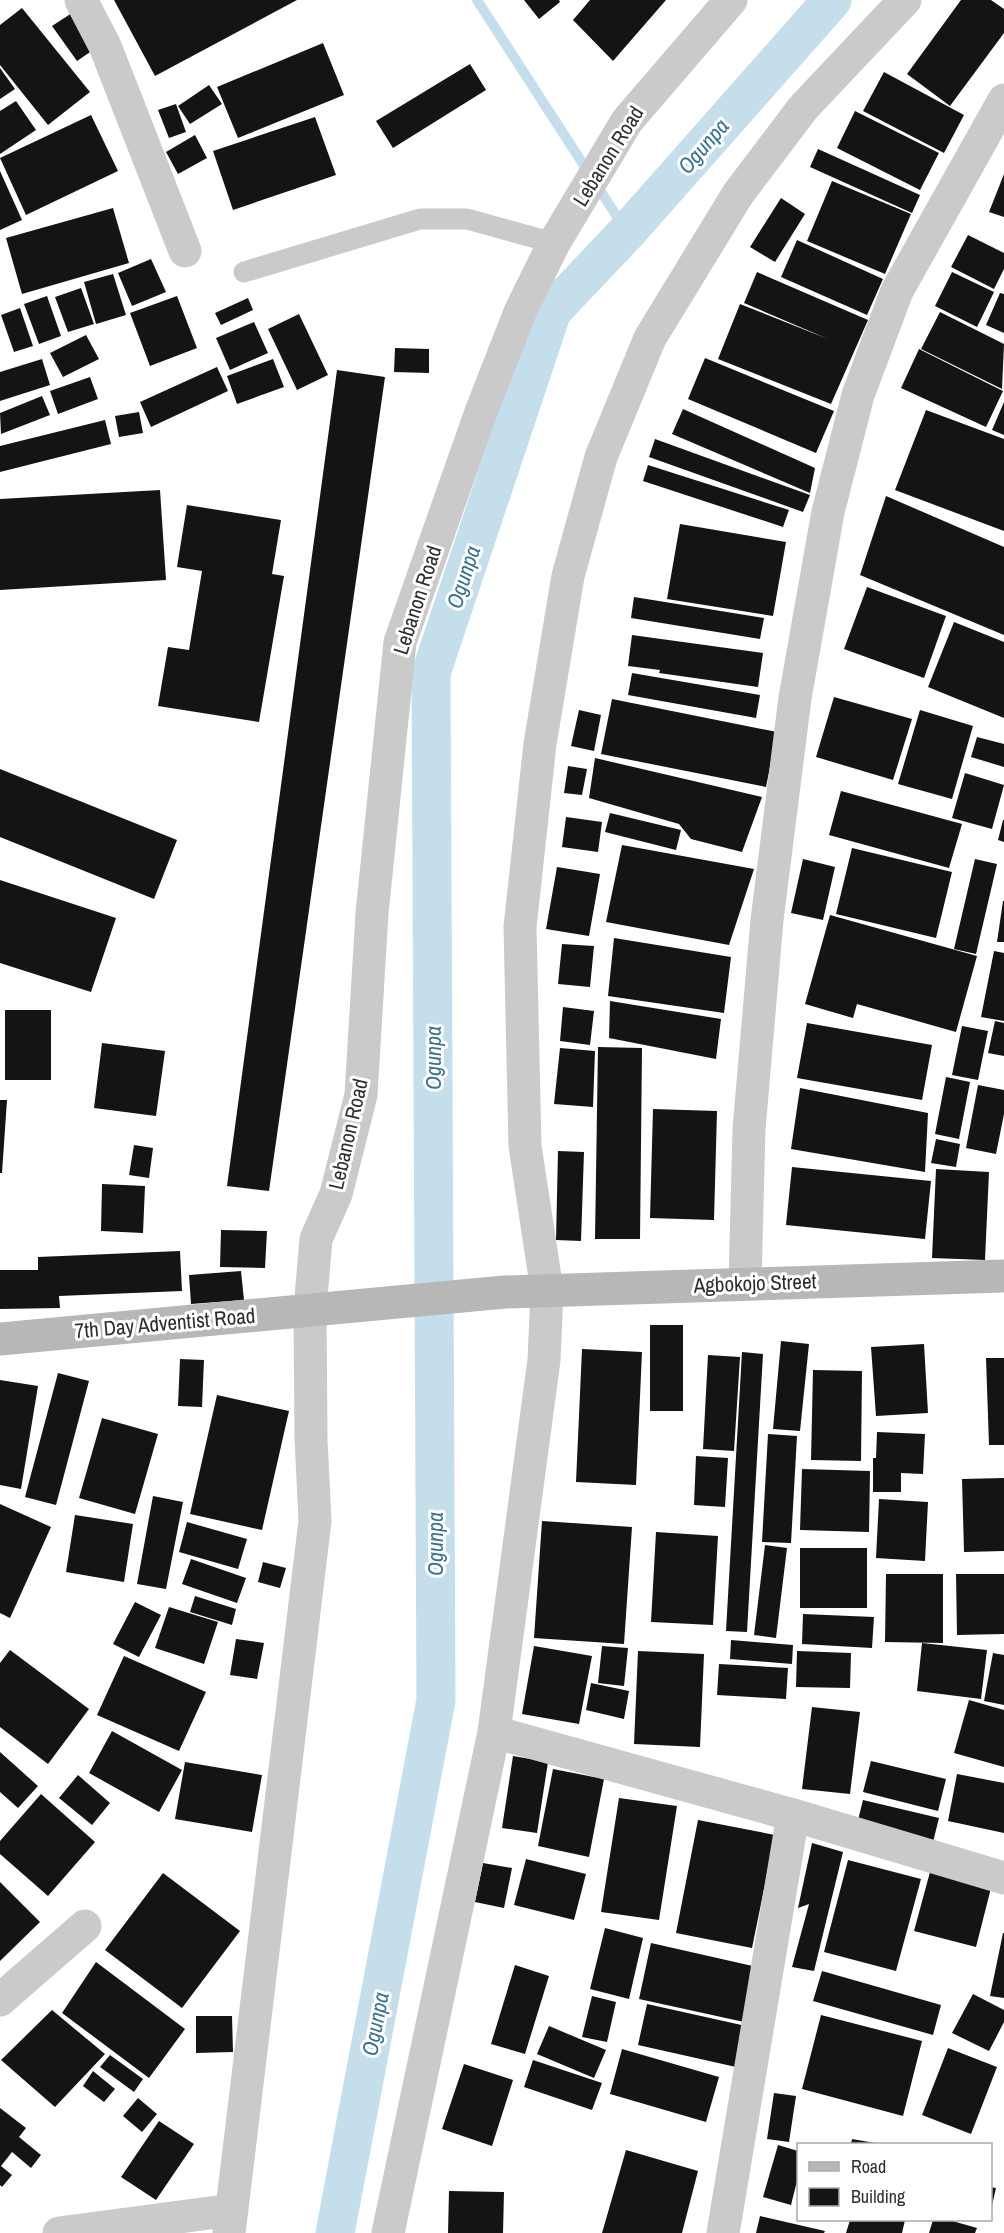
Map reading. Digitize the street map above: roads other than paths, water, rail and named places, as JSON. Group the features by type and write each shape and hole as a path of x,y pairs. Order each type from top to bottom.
{"street":[{"path":"81,0 105,46 185,251"},
{"name":"Lebanon Road","path":"230,2221 315,1521 311,1439 320,1308 316,1239 336,1194 361,1095 372,912 400,642 502,356 520,312 554,243 627,121 685,50 731,0"},
{"path":"388,2233 494,1732 544,1360 547,1290 525,1146 520,927 542,732 568,576 598,468 650,338 738,194 804,108 905,0"},
{"path":"745,1283 749,1129 767,920 795,698 828,512 858,395 897,291 1004,100"},
{"name":"Agbokojo Street","path":"506,1292 1004,1276"},
{"name":"7th Day Adventist Road","path":"0,1339 506,1292"},
{"path":"494,1732 793,1815 1004,1878"},
{"path":"723,2233 793,1815"},
{"path":"0,2000 85,1926"},
{"path":"59,2233 230,2221"}],"lane":[{"path":"244,272 420,219 467,219 554,243"}],"waterway":[{"path":"477,0 627,232"},
{"name":"Ogunpa","path":"335,2233 436,1700 431,673 552,311 627,232 832,0"}]}
